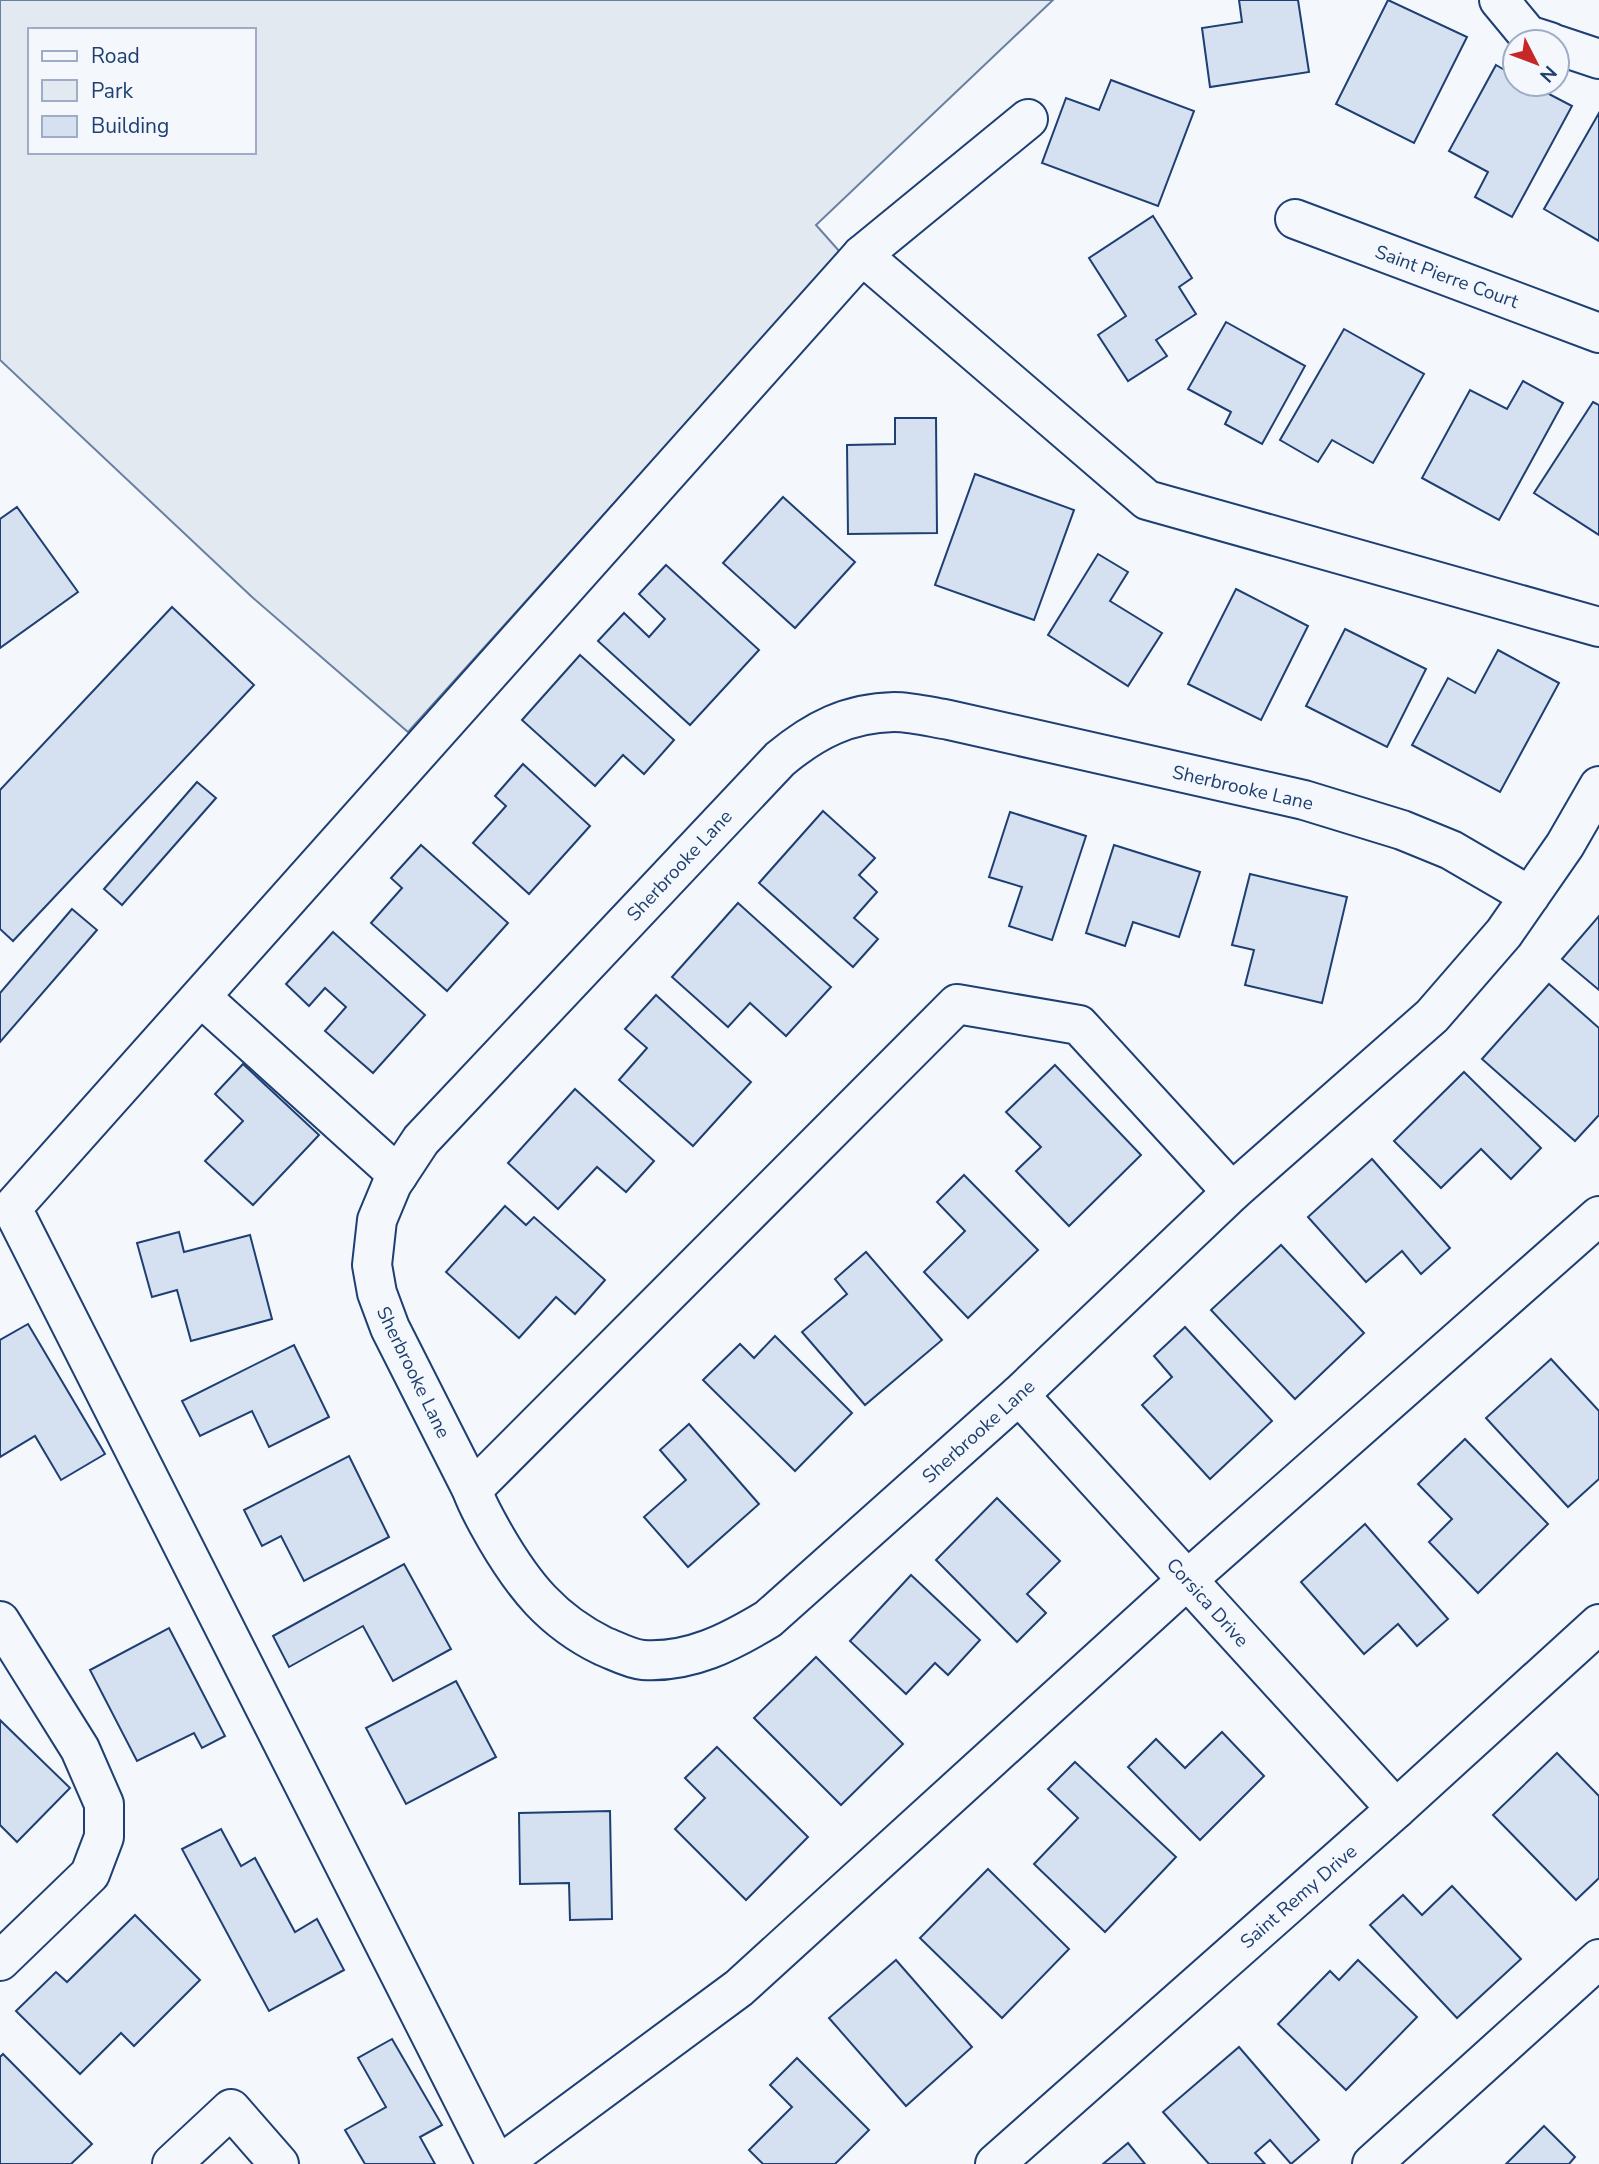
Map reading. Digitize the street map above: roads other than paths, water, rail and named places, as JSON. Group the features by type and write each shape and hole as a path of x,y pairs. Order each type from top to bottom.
{"street":[{"path":"1499,0 1523,28"},
{"path":"1571,50 1599,59"},
{"path":"1028,119 862,255 12,1209 499,2164 739,1988 1187,1580 1599,1216"},
{"name":"Saint Pierre Court","path":"1295,219 1599,333"},
{"path":"862,255 1147,500 1599,627"},
{"name":"Sherbrooke Lane","path":"1530,896 1451,850 1402,830 1304,800 949,720 897,712 866,715 833,724 806,737 780,759 421,1140 392,1184 377,1220 372,1265 377,1293 390,1328 472,1490 477,1505 512,1566 542,1605 579,1634 619,1653 642,1660 696,1654 731,1641 768,1619 1019,1395 1232,1192 1432,1016 1504,933 1530,896 1565,845 1599,786"},
{"path":"201,997 398,1175"},
{"path":"472,1490 957,1004 1079,1025 1232,1192"},
{"name":"Corsica Drive","path":"1019,1395 1396,1809"},
{"path":"0,1621 80,1749 104,1804 104,1838 90,1874 0,1961"},
{"name":"Saint Remy Drive","path":"995,2164 1396,1809 1599,1624"},
{"path":"1372,2164 1599,1959"},
{"path":"172,2164 231,2109 279,2164"}]}
